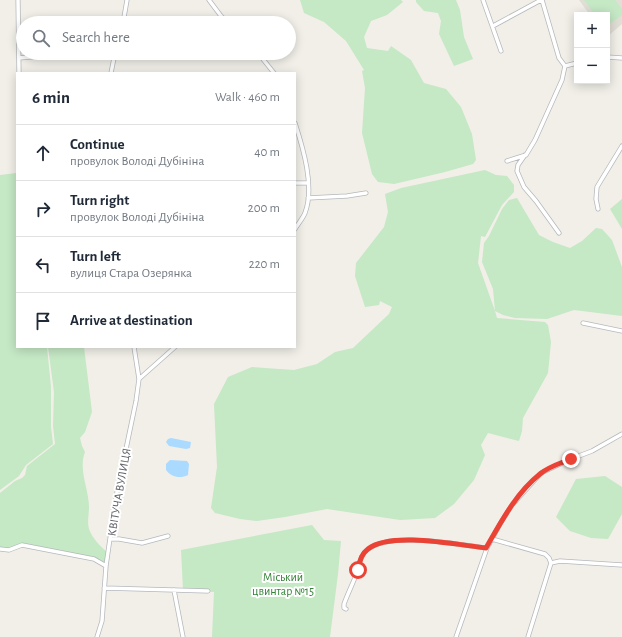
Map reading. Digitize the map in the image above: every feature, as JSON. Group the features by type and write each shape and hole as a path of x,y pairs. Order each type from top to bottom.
{"street":[{"path":"18,0 18,16"},
{"path":"124,16 126,0"},
{"path":"209,0 221,16"},
{"path":"483,0 501,51"},
{"path":"493,26 542,0 560,58 565,66 562,80 554,99 535,140 518,165 517,171 524,187 536,201 559,234"},
{"path":"610,57 622,58"},
{"path":"19,60 19,72"},
{"path":"111,72 114,60"},
{"path":"264,60 273,72"},
{"path":"565,66 574,64"},
{"path":"296,127 305,162 308,183 308,198 305,213 296,227"},
{"path":"598,209 596,199 597,187 622,146"},
{"path":"507,161 526,155"},
{"path":"296,183 308,183"},
{"path":"308,198 347,196 366,193"},
{"path":"583,323 622,331"},
{"name":"КВІТУЧА ВУЛИЦЯ","path":"97,637 102,621 106,566 116,497 136,401 139,379 134,348"},
{"path":"139,379 174,348"},
{"path":"456,637 486,548 512,505 541,473 592,451 622,434"},
{"path":"110,539 142,543 168,536"},
{"path":"346,609 344,608 344,604 358,570 361,557 369,548 397,540 413,539 486,548"},
{"path":"492,539 545,554 551,563 528,637"},
{"path":"0,549 9,550 22,545 94,559 106,566"},
{"path":"551,563 560,561 622,565"},
{"path":"104,588 208,592"},
{"path":"174,590 183,637"}],"shaded area":[{"path":"579,0 622,0 622,24 610,34 610,12 588,12"}],"green space":[{"path":"300,0 401,0 403,2 387,15 371,21 364,37 367,48 388,51 391,46 411,60 424,83 446,89 461,107 472,134 476,160 473,164 394,184 378,182 372,174 362,133 365,88 362,71 364,70 346,41 324,22 304,13"},
{"path":"416,0 456,0 460,10 464,37 473,59 454,66 439,34 441,21 438,13 424,11"},
{"path":"584,0 615,0 622,9 622,15 610,24 610,12 593,12"},
{"path":"485,170 496,175 507,176 514,185 514,192 502,205 485,237 481,236 478,263 497,318 545,322 548,325 551,342 548,373 523,418 522,431 519,441 488,433 481,445 485,455 474,480 454,504 435,518 400,520 327,509 257,521 240,519 215,513 211,508 217,467 214,404 228,377 252,367 294,370 317,364 335,352 353,348 389,314 392,307 380,301 379,305 365,307 355,276 356,263 384,227 388,212 385,194 401,188"},
{"path":"16,173 16,348 47,348 51,387 51,427 53,444 26,465 19,476 0,490 0,175"},
{"path":"517,198 539,235 553,242 570,248 582,241 596,228 602,229 612,240 622,267 622,316 574,310 547,319 515,318 495,311 493,289 482,262 484,243 502,209 509,200"},
{"path":"622,199 622,229 610,209"},
{"path":"48,348 84,348 92,412 85,432 80,438 85,452 83,459 83,473 89,500 88,526 94,539 108,553 106,566 94,559 22,545 14,549 0,549 0,493 15,481 22,478 25,475 27,466 55,444 53,426 54,392"},
{"path":"605,476 622,487 622,514 608,539 591,538 570,531 556,517 576,479"},
{"name":"Міський цвинтар №15","path":"312,525 324,540 341,541 330,637 212,637 214,592 183,590 181,550"}],"water":[{"path":"171,438 191,442 190,448 186,449 169,446 166,442"},
{"path":"170,460 187,461 189,464 188,475 179,477 173,476 168,472 166,470 166,464"}],"route":[{"path":"358,570 361,557 369,548 397,540 413,539 486,548 512,505 541,473 571,459"}]}
